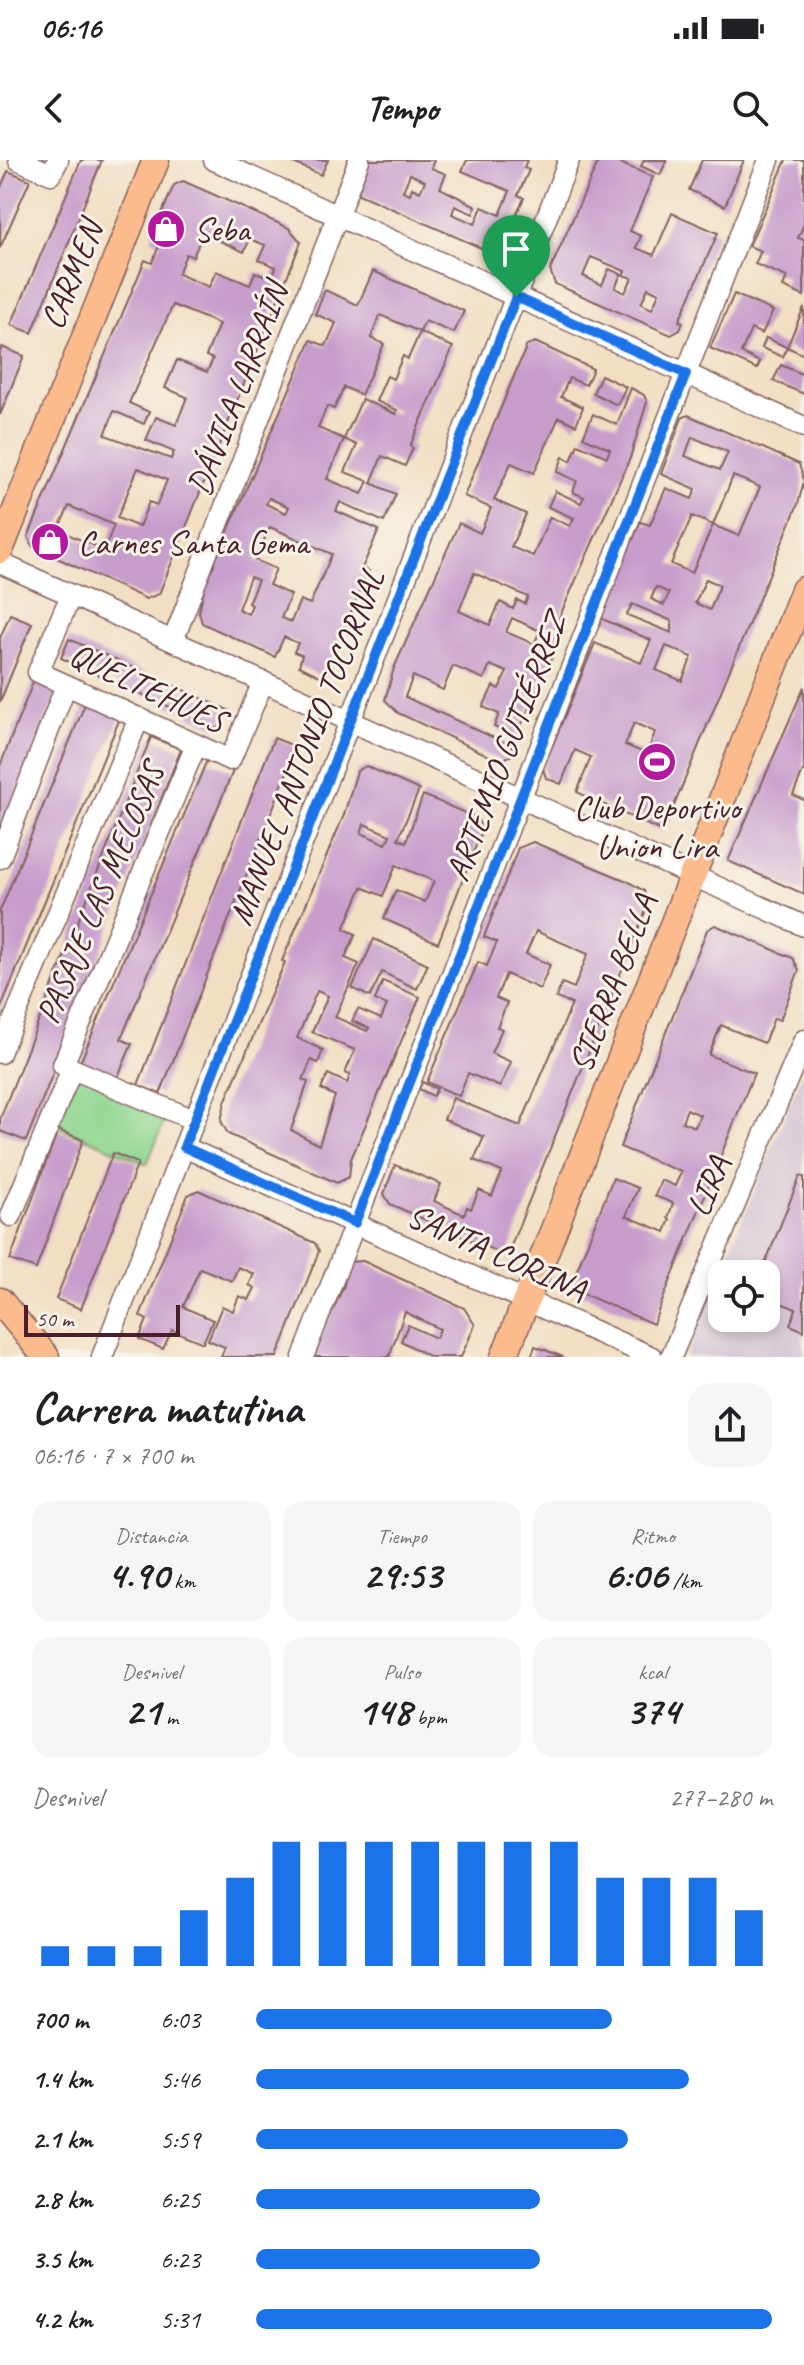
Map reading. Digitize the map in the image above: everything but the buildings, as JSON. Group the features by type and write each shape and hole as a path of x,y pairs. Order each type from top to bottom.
{"main road":[{"name":"CARMEN","path":"0,550 156,160"},
{"name":"SIERRA BELLA","path":"504,1357 804,590"},
{"path":"0,1301 46,1357"}],"street":[{"path":"19,160 51,174 58,160"},
{"path":"214,160 804,427"},
{"name":"DÁVILA LARRAÍN","path":"173,641 359,160"},
{"name":"MANUEL ANTONIO TOCORNAL","path":"102,1357 569,160"},
{"name":"ARTEMIO GUTIÉRREZ","path":"303,1357 769,160"},
{"path":"0,563 804,926"},
{"name":"QUELTEHUES","path":"71,595 38,672 196,745 230,760 263,682"},
{"path":"0,858 66,685"},
{"path":"0,1053 139,718"},
{"name":"PASAJE LAS MELOSAS","path":"0,1192 11,1216 196,745"},
{"name":"LIRA","path":"671,1357 804,1040"},
{"path":"68,1067 194,1120"},
{"name":"SANTA CORINA","path":"184,1147 652,1357"}],"shaded area":[{"path":"804,1070 804,1357 686,1357 708,1303 708,1332 780,1332 780,1260 726,1260"}],"green space":[{"path":"78,1069 170,1107 147,1164 55,1125"}],"place":[{"name":"Seba","path":"166,229"},
{"name":"Carnes Santa Gema","path":"50,542"},
{"name":"Club Deportivo Union Lira","path":"657,762"}],"route":[{"path":"516,297 686,374 355,1223 184,1147 516,297"}]}
